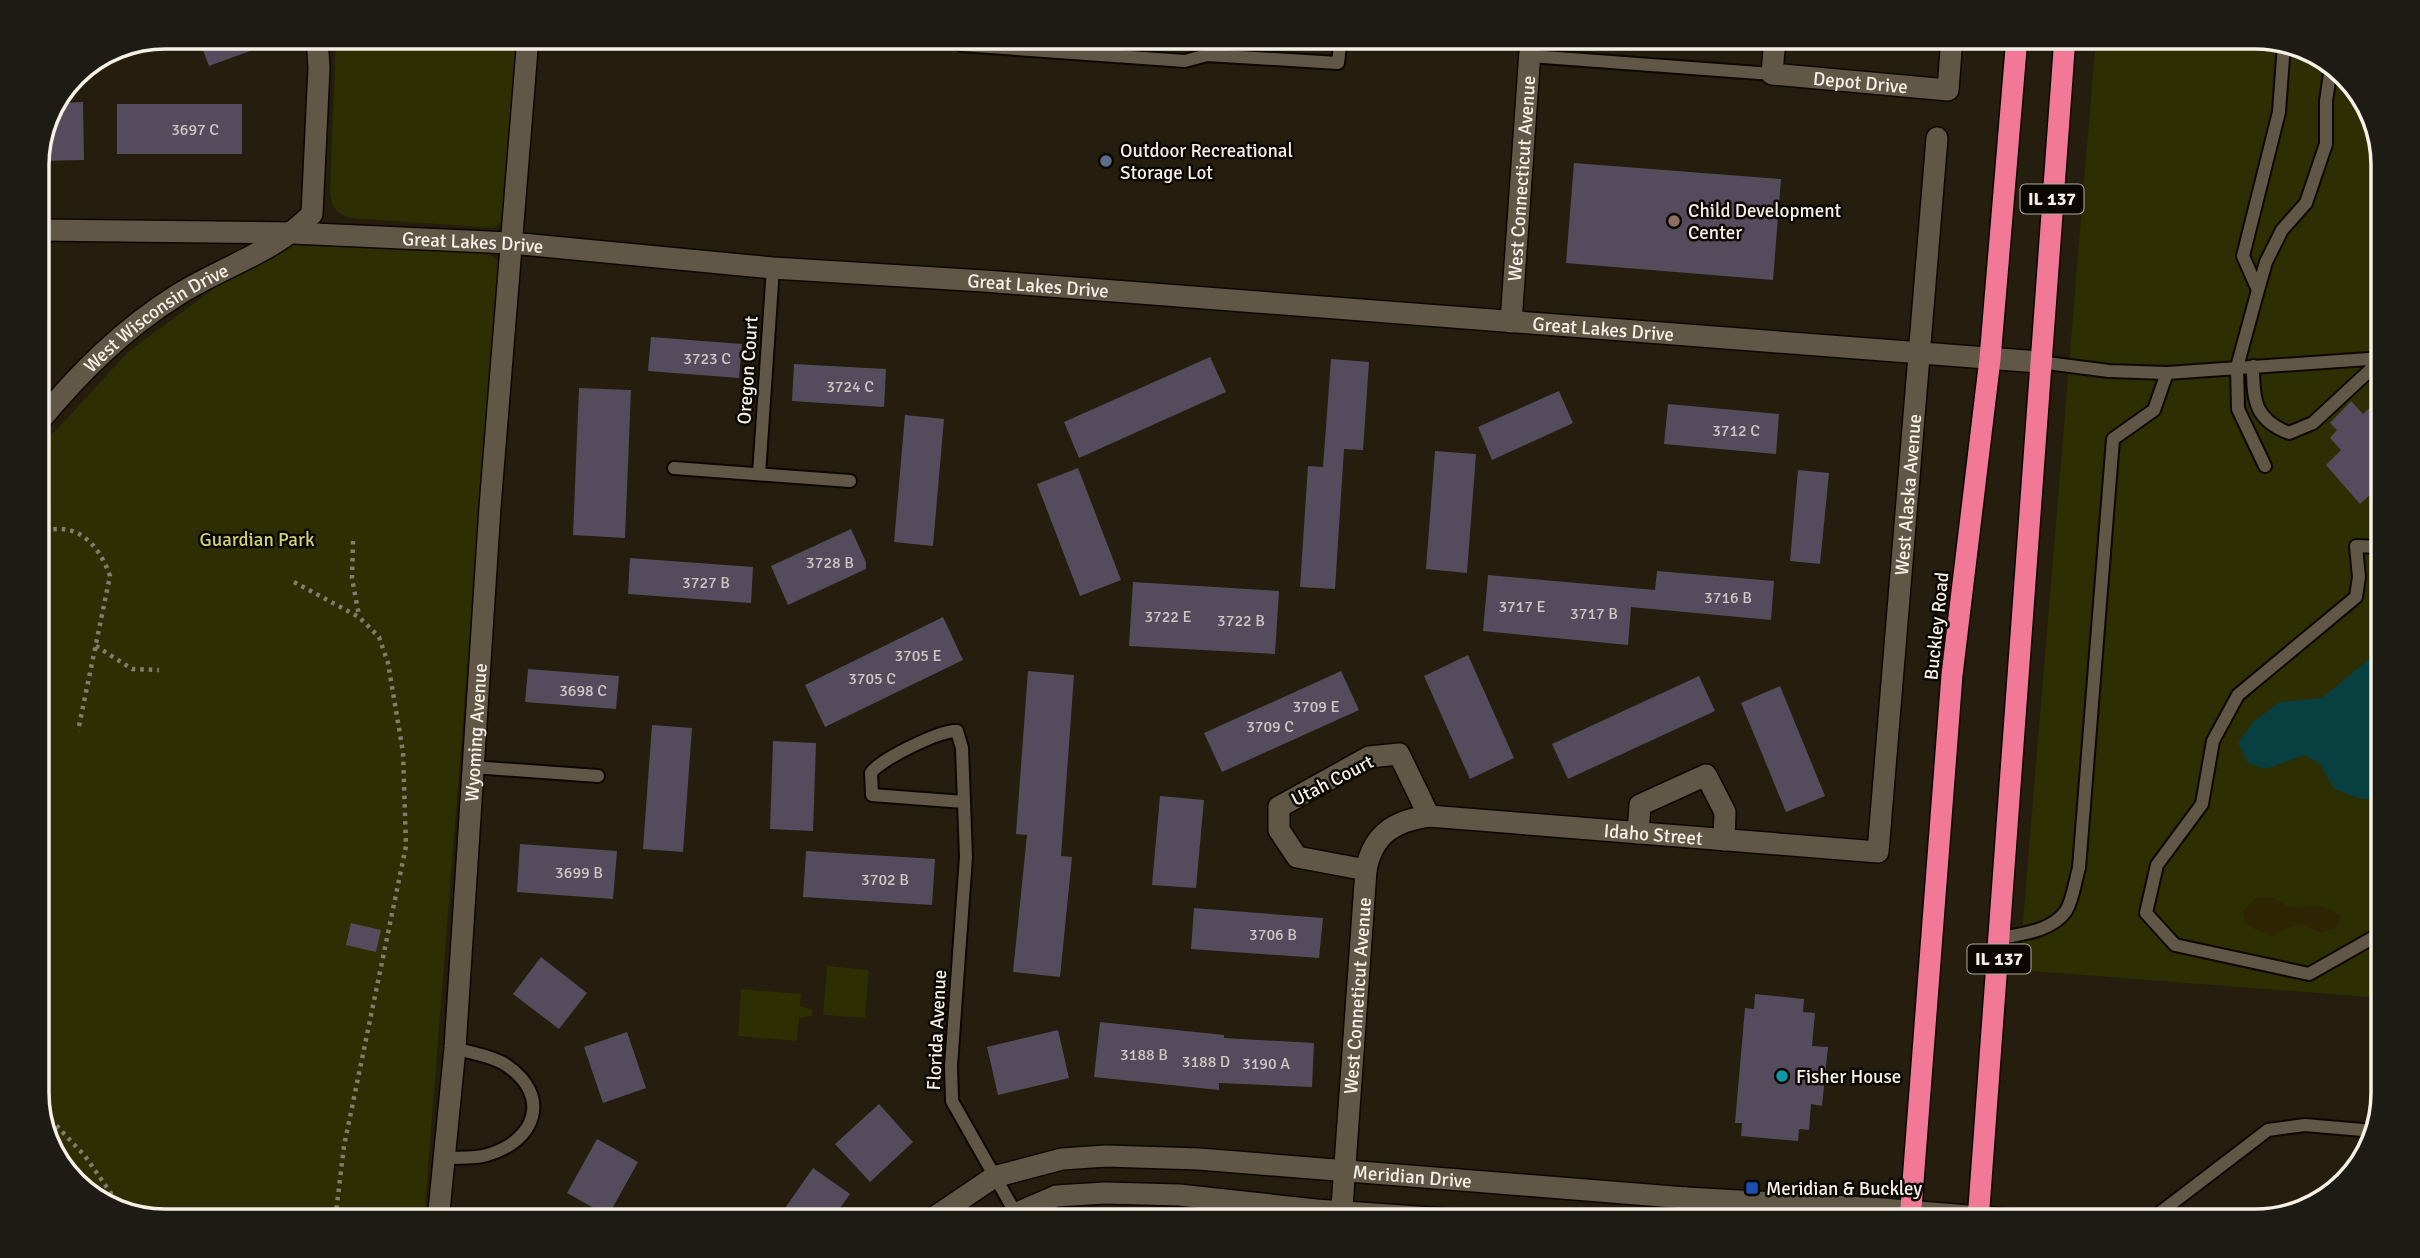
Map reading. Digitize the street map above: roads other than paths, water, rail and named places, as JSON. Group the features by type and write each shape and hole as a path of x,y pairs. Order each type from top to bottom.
{"highway":[{"name":"Buckley Road","path":"1911,1209 1952,675 1990,359 2016,49"},
{"name":"IL 137","path":"1979,1209 2001,938 2039,362 2064,49"}],"street":[{"path":"293,233 312,214 317,49"},
{"name":"Wyoming Avenue","path":"439,1209 454,1048 527,49"},
{"name":"West Connecticut Avenue","path":"1511,322 1531,49"},
{"path":"1772,74 1774,49"},
{"name":"Depot Drive","path":"1772,74 1948,90 1951,49"},
{"name":"West Alaska Avenue","path":"1878,852 1937,138"},
{"name":"Great Lakes Drive","path":"49,230 293,233 511,243 773,268 984,281 2039,362"},
{"name":"West Wisconsin Drive","path":"49,411 120,335 181,293 293,233"},
{"name":"Utah Court","path":"1367,870 1297,857 1279,830 1279,807 1368,757 1399,754 1429,816"},
{"path":"1638,833 1640,805 1706,775 1725,812 1724,840"},
{"name":"Idaho Street","path":"1429,816 1878,852"},
{"name":"West Conneticut Avenue","path":"1342,1209 1370,849 1386,832 1408,819 1429,816"},
{"name":"Meridian Drive","path":"947,1209 994,1178 1062,1158 1106,1156 1199,1159 1823,1209"},
{"name":"Meridian Drive","path":"1026,1209 1056,1196 1105,1193 1179,1195 1282,1209"},
{"path":"1685,1209 1686,1198"}],"lane":[{"path":"1018,49 1185,61 1207,55 1338,63 1340,49"},
{"path":"1207,55 1210,49"},
{"name":"Depot Drive","path":"1557,49 1772,74"},
{"path":"2258,290 2243,256 2279,112 2283,53"},
{"path":"2265,466 2238,409 2237,367 2266,262 2282,230 2306,203 2326,144 2326,102 2330,77"},
{"name":"Oregon Court","path":"759,474 773,268"},
{"path":"2039,362 2109,371 2167,373 2371,359"},
{"path":"2253,366 2254,397 2260,415 2269,426 2289,433 2313,423 2371,369"},
{"path":"2001,938 2037,931 2066,911 2079,868 2113,439 2154,410 2167,373"},
{"path":"674,468 850,481"},
{"path":"2371,547 2356,546 2359,577 2356,597 2238,695 2213,741 2202,804 2157,865 2146,913 2175,946 2309,974 2371,939"},
{"name":"Florida Avenue","path":"964,802 872,795 871,773 885,761 944,731 957,731 962,748 964,802 966,858 951,1066 952,1101 994,1178 1004,1209"},
{"path":"474,767 598,776"},
{"path":"444,1158 485,1156 512,1145 530,1128 535,1104 524,1080 504,1063 454,1048"},
{"path":"2165,1209 2268,1130 2305,1125 2365,1130"}],"water":[{"path":"2371,657 2371,799 2361,799 2334,789 2320,764 2304,755 2266,769 2248,763 2238,743 2254,721 2280,702 2322,698"}],"place":[{"name":"Outdoor Recreational Storage Lot","path":"1106,161"},
{"name":"Child Development Center","path":"1674,221"},
{"name":"Fisher House","path":"1782,1076"},
{"name":"Meridian & Buckley","path":"1752,1188"}],"park label":[{"name":"Guardian Park","path":"257,539"}]}
